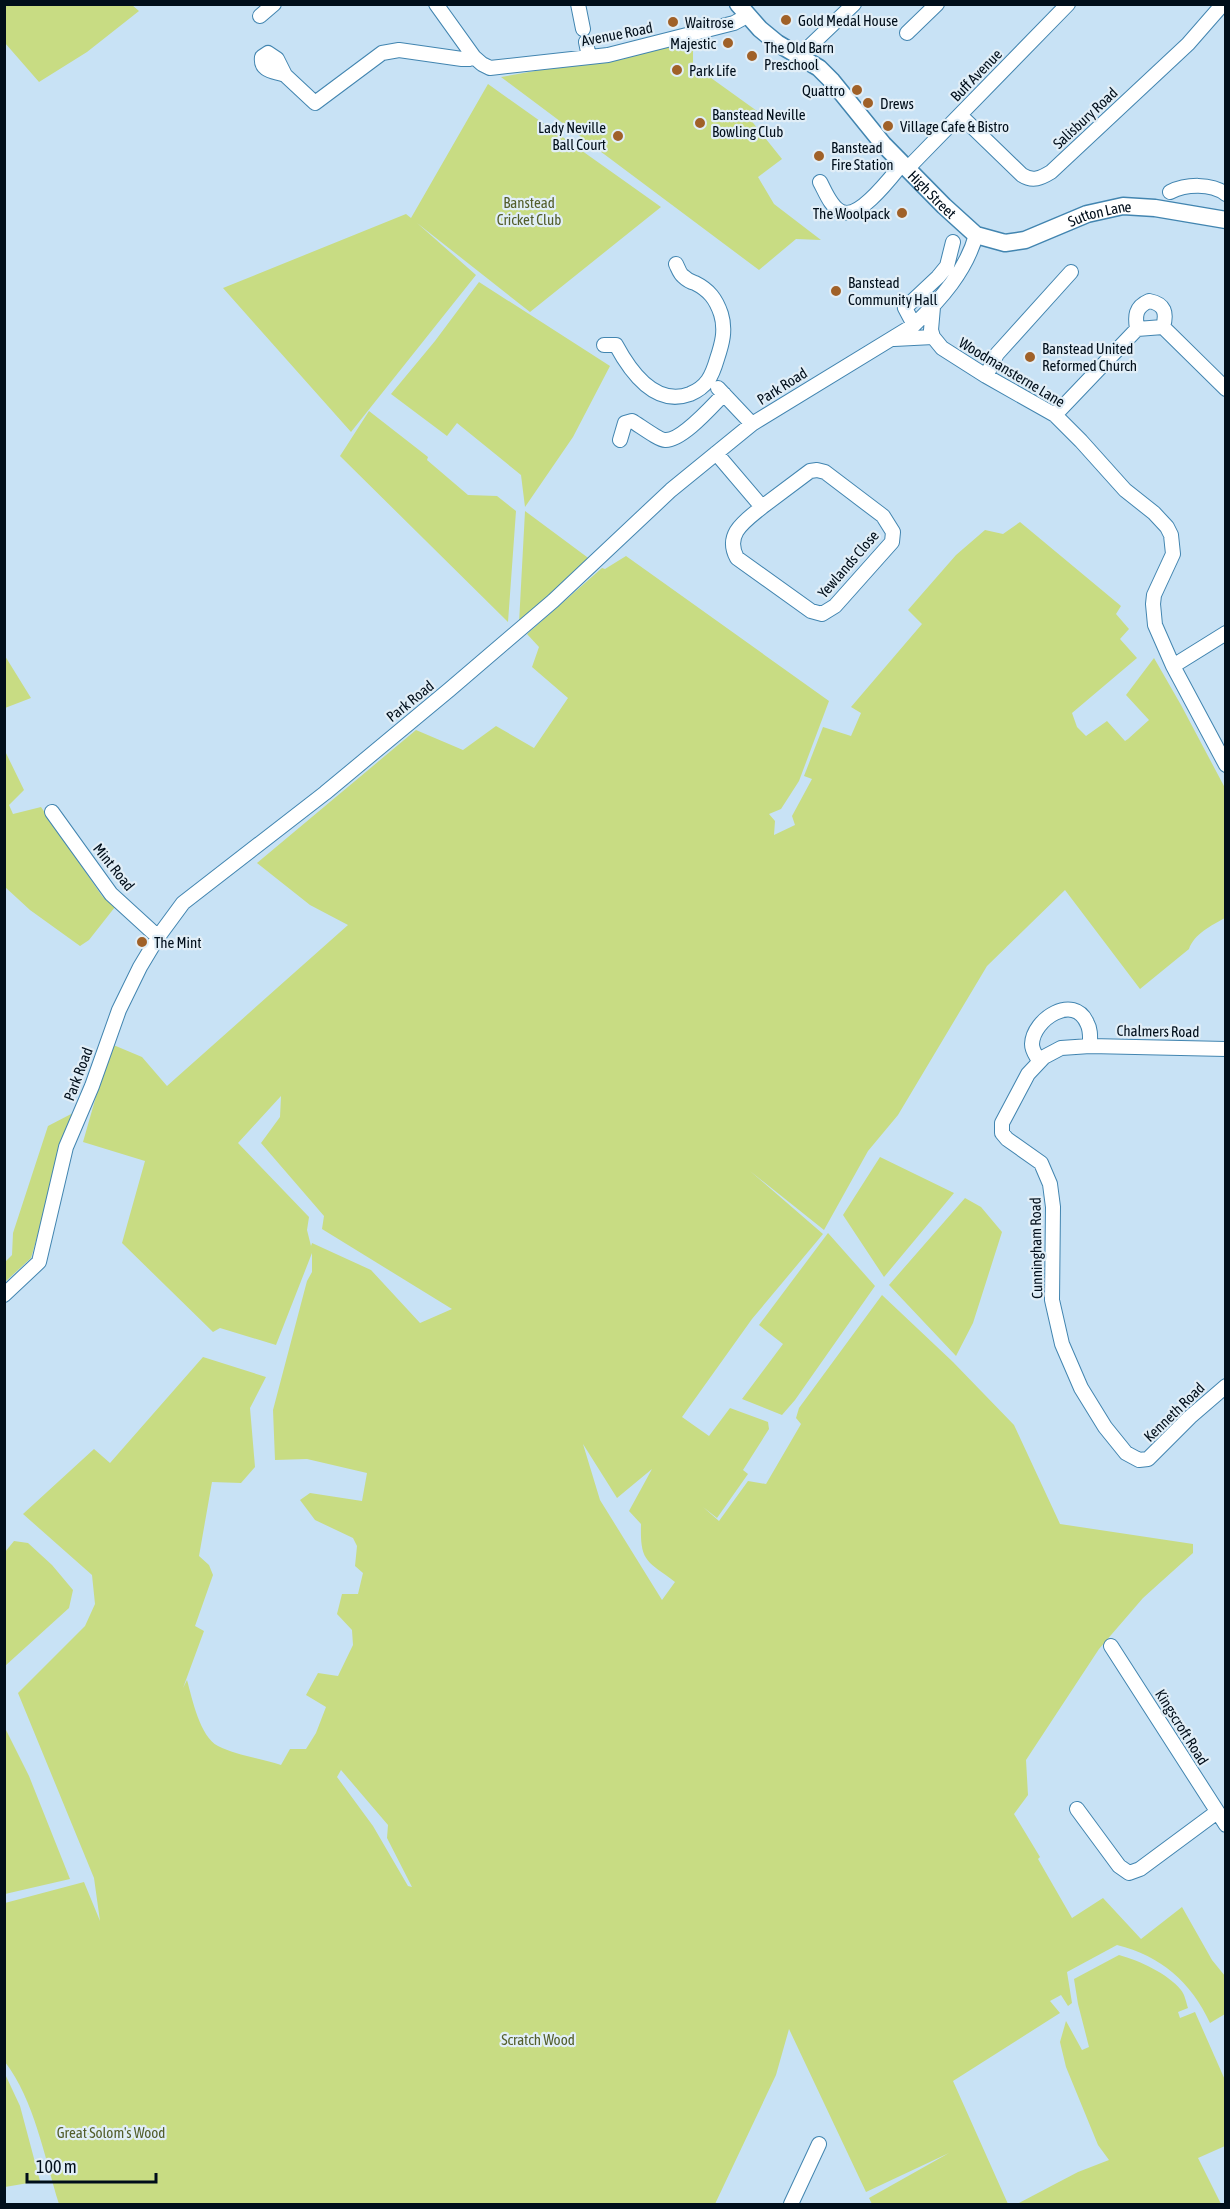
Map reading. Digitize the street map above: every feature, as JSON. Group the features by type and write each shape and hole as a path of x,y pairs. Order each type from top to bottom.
{"main road":[{"name":"High Street","path":"743,10 777,43 819,68 872,132 976,235"},
{"name":"Sutton Lane","path":"976,235 1005,243 1024,240 1087,214 1123,206 1155,208 1226,220"}],"street":[{"path":"260,16 274,4"},
{"path":"285,75 315,104 381,52 399,50 462,59 474,57 435,4"},
{"path":"578,4 589,57"},
{"path":"801,58 810,46 854,4"},
{"name":"Buff Avenue","path":"820,182 833,205 845,213 852,212 870,200 960,115 1068,4"},
{"name":"Salisbury Road","path":"960,115 1022,176 1034,179 1043,177 1083,143 1188,44 1223,4"},
{"path":"907,33 936,5"},
{"name":"Avenue Road","path":"474,57 490,68 589,57 734,23 743,10"},
{"path":"1170,192 1179,187 1197,186 1219,189 1226,194"},
{"name":"Park Road","path":"4,1295 39,1262 66,1147 92,1086 119,1010 140,967 183,903 325,793 468,675 554,601 670,490 752,424 914,325 933,307 959,274 972,249 976,235"},
{"path":"914,325 904,308 947,266 953,242"},
{"path":"604,345 616,345 628,366 651,389 661,395 680,398 694,392 710,380 723,341 721,314 707,290 683,276 676,264"},
{"path":"947,266 959,274"},
{"path":"986,376 997,354 1071,272"},
{"path":"1137,329 1135,316 1138,309 1149,301 1158,303 1164,309 1166,317 1163,327"},
{"path":"893,339 933,337 931,322 933,307"},
{"path":"1055,415 1137,329 1163,327 1226,389"},
{"name":"Woodmansterne Lane","path":"933,337 949,354 1055,415 1125,490 1154,513 1171,534 1173,544 1171,562 1154,595 1155,625 1173,666 1226,765"},
{"path":"710,380 752,424"},
{"path":"621,440 625,423 629,421 661,439 676,437 689,428 724,394"},
{"path":"716,453 762,507"},
{"name":"Yewlands Close","path":"810,471 825,472 883,516 893,532 892,542 835,606 822,614 811,611 748,567 737,558 733,551 732,538 740,525 762,507 810,471"},
{"path":"1173,666 1226,633"},
{"name":"Mint Road","path":"51,812 111,894 158,937"},
{"path":"1039,1061 1033,1050 1033,1038 1038,1027 1053,1012 1077,1011 1085,1018 1088,1024 1090,1046"},
{"name":"Chalmers Road","path":"1002,1133 1002,1123 1028,1074 1039,1061 1061,1048 1090,1046 1226,1050"},
{"name":"Cunningham Road","path":"1002,1133 1041,1163 1050,1184 1053,1207 1052,1300 1062,1344 1071,1366 1081,1388 1105,1427 1126,1454 1144,1460"},
{"name":"Kenneth Road","path":"1144,1460 1148,1459 1190,1417 1226,1386"},
{"name":"Kingscroft Road","path":"1111,1646 1226,1825"},
{"path":"1077,1809 1119,1866 1129,1873 1140,1869 1217,1812"},
{"path":"791,2205 819,2144"}],"green space":[{"path":"4,5 132,5 139,11 87,52 39,82 5,43"},
{"path":"693,43 693,65 757,111 750,119 782,159 758,177 774,204 821,240 796,239 759,270 501,77"},
{"name":"Banstead Cricket Club","path":"488,84 661,207 530,312 417,223 476,275 351,432 223,288 406,214 411,218"},
{"path":"479,282 610,366 573,437 525,507 521,475 457,423 447,436 391,394 435,341"},
{"path":"369,411 428,457 427,460 468,495 497,496 516,511 508,622 340,456"},
{"path":"525,511 591,560 519,623"},
{"path":"1020,522 1121,606 1116,614 1129,629 1120,639 1137,658 1072,713 1077,727 1086,736 1107,721 1125,741 1149,720 1126,695 1154,658 1225,788 1225,918 1199,934 1189,949 1140,989 1065,890 987,966 898,1115 868,1151 824,1230 750,1171 823,1234 752,1319 682,1417 709,1436 730,1408 768,1422 769,1429 743,1470 748,1474 717,1518 703,1507 719,1521 748,1481 766,1484 801,1424 796,1418 799,1408 882,1295 953,1362 1014,1425 1060,1524 1193,1544 1193,1553 1143,1598 1099,1649 1026,1760 1028,1795 1014,1814 1072,1918 1103,1898 1141,1939 1182,1907 1212,1960 1225,1976 1225,2014 1210,2023 1194,1995 1173,1973 1147,1956 1117,1945 1067,1972 1072,2003 1068,2006 1061,1995 1050,2001 1060,2013 953,2081 1008,2204 872,2204 869,2198 949,2153 866,2192 789,2029 776,2075 715,2204 59,2204 31,2111 24,2093 5,2062 5,1903 84,1882 100,1921 94,1878 18,1693 85,1626 95,1604 92,1575 23,1514 94,1449 110,1463 203,1357 266,1377 250,1408 255,1467 241,1483 212,1482 199,1556 209,1565 213,1575 195,1626 204,1631 183,1688 187,1680 202,1726 206,1734 218,1746 281,1765 290,1749 306,1749 316,1733 326,1707 306,1695 318,1673 338,1676 353,1645 352,1630 337,1614 342,1594 358,1594 363,1573 355,1566 357,1546 353,1538 315,1520 300,1500 310,1493 362,1501 367,1473 307,1459 275,1460 273,1410 307,1281 312,1272 312,1253 276,1345 220,1328 213,1332 122,1243 145,1161 83,1142 111,1044 142,1057 167,1086 348,925 310,905 257,863 416,730 463,750 496,726 534,748 568,698 532,667 539,647 527,634 602,568 605,569 626,556 829,701 799,781 781,809 769,814 775,821 774,835 795,825 792,816 812,779 804,776 823,727 851,736 861,713 851,707 922,624 908,610 956,555 985,530 1003,534","holes":["281,1096 280,1117 261,1143 324,1216 322,1229 452,1309 420,1323 371,1270 312,1243 311,1246 307,1230 309,1217 238,1143","583,1444 617,1498 652,1469 629,1511 641,1524 642,1546 647,1559 675,1582 662,1600 600,1500","341,1770 388,1825 387,1838 412,1887 408,1886 373,1826 337,1777"]},
{"path":"5,656 31,698 4,708"},
{"path":"4,749 24,790 9,805 13,814 41,807 102,896 115,907 89,940 80,946 30,910 5,887"},
{"path":"73,1113 31,1258 5,1282 5,1262 12,1255 13,1233 48,1126"},
{"path":"880,1157 954,1193 884,1277 843,1215"},
{"path":"965,1198 981,1207 1002,1232 973,1323 956,1356 889,1285"},
{"path":"828,1233 875,1286 782,1415 742,1399 783,1344 759,1325"},
{"path":"14,1541 28,1543 52,1565 73,1590 69,1608 5,1666 5,1552"},
{"path":"4,1726 29,1776 70,1879 5,1894"},
{"path":"1119,1955 1153,1968 1181,1990 1188,2008 1178,2012 1180,2018 1195,2012 1225,2080 1225,2146 1198,2158 1221,2204 1017,2204 1078,2172 1109,2160 1098,2145 1066,2067 1060,2042 1066,2021 1082,2050 1089,2047 1074,1979"},
{"path":"5,2074 20,2106 40,2181 5,2187"}],"place":[{"name":"Gold Medal House","path":"786,20"},
{"name":"Waitrose","path":"673,22"},
{"name":"Majestic","path":"728,43"},
{"name":"The Old Barn Preschool","path":"752,56"},
{"name":"Park Life","path":"677,70"},
{"name":"Quattro","path":"857,90"},
{"name":"Drews","path":"868,103"},
{"name":"Banstead Neville Bowling Club","path":"700,123"},
{"name":"Village Cafe & Bistro","path":"888,126"},
{"name":"Lady Neville Ball Court","path":"618,136"},
{"name":"Banstead Fire Station","path":"819,156"},
{"name":"The Woolpack","path":"902,213"},
{"name":"Banstead Community Hall","path":"836,291"},
{"name":"Banstead United Reformed Church","path":"1030,357"},
{"name":"The Mint","path":"142,942"}],"park label":[{"name":"Scratch Wood","path":"538,2039"},
{"name":"Great Solom's Wood","path":"111,2132"}]}
